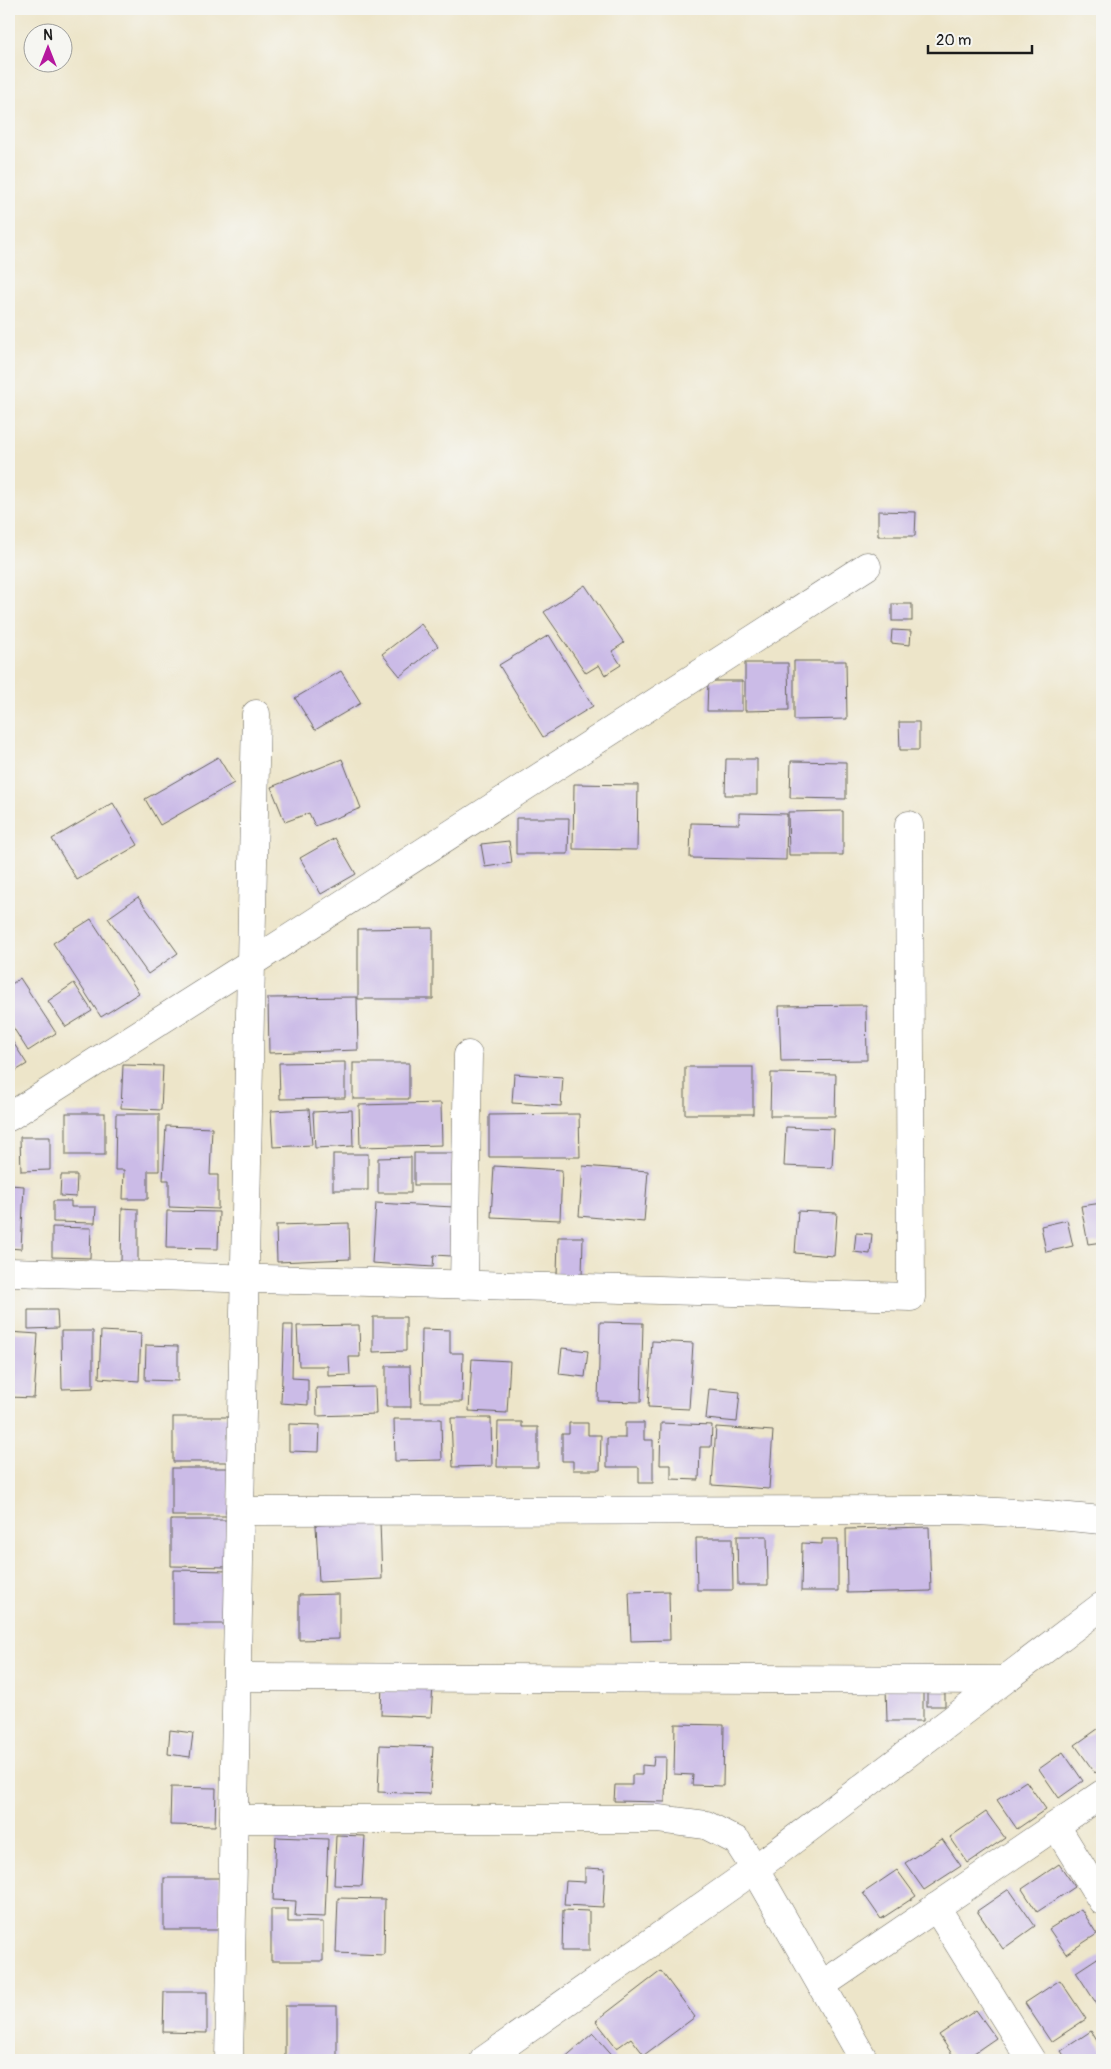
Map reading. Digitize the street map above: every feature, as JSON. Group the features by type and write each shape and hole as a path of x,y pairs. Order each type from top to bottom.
{"street":[{"path":"9,1117 251,964 867,566"},
{"path":"229,2060 256,714"},
{"path":"9,1272 911,1297 909,825"},
{"path":"464,1285 468,1055"},
{"path":"240,1512 956,1510 1037,1514 1102,1520"},
{"path":"484,2060 755,1869 1102,1606"},
{"path":"237,1677 1003,1680"},
{"path":"822,1985 1102,1794"},
{"path":"234,1820 658,1820 706,1825 737,1841 755,1869 864,2060"},
{"path":"1056,1826 1102,1901"},
{"path":"936,1908 1031,2060"}],"building":[{"path":"878,511 916,512 915,536 878,536"},
{"path":"585,585 624,643 612,651 621,665 605,675 599,665 586,673 544,612"},
{"path":"892,604 912,604 912,621 892,621"},
{"path":"421,624 438,646 400,676 382,654"},
{"path":"892,630 911,631 910,645 891,643"},
{"path":"549,635 593,706 543,737 499,665"},
{"path":"794,661 846,661 847,719 794,720"},
{"path":"745,663 788,663 789,710 745,711"},
{"path":"341,671 361,703 315,730 295,698"},
{"path":"708,681 742,681 742,711 707,711"},
{"path":"899,722 919,722 919,750 900,750"},
{"path":"218,757 234,783 160,825 145,799"},
{"path":"342,759 361,808 315,826 309,813 285,822 271,787"},
{"path":"726,759 757,759 757,795 725,795"},
{"path":"791,761 846,762 846,799 790,798"},
{"path":"574,784 638,785 637,850 573,849"},
{"path":"113,803 138,845 77,880 52,839"},
{"path":"843,811 843,855 789,855 788,812"},
{"path":"739,813 787,814 786,860 690,858 691,823 739,824"},
{"path":"516,818 569,818 568,854 516,854"},
{"path":"335,838 356,874 321,894 300,858"},
{"path":"509,841 512,863 485,867 481,844"},
{"path":"138,897 178,953 148,974 108,918"},
{"path":"91,919 139,993 101,1017 53,943"},
{"path":"433,928 433,999 358,999 358,929"},
{"path":"20,978 56,1033 28,1051 9,1021 9,986"},
{"path":"74,983 92,1011 66,1027 48,1001"},
{"path":"357,997 358,1050 269,1053 268,998"},
{"path":"866,1005 867,1060 781,1061 779,1006"},
{"path":"9,1036 27,1064 9,1075"},
{"path":"345,1062 345,1098 280,1099 279,1063"},
{"path":"353,1063 409,1063 409,1099 353,1099"},
{"path":"123,1065 163,1066 161,1110 121,1108"},
{"path":"685,1067 753,1067 753,1114 685,1114"},
{"path":"771,1073 836,1074 835,1116 770,1116"},
{"path":"514,1074 563,1077 561,1106 512,1103"},
{"path":"441,1103 442,1145 360,1147 359,1105"},
{"path":"309,1109 312,1145 273,1147 271,1111"},
{"path":"352,1110 353,1146 315,1148 313,1112"},
{"path":"66,1113 105,1113 105,1155 66,1155"},
{"path":"116,1114 159,1114 159,1171 148,1171 148,1199 123,1199 124,1170 115,1170"},
{"path":"579,1114 580,1157 489,1157 489,1115"},
{"path":"166,1126 212,1128 210,1175 218,1175 218,1209 169,1207 169,1180 163,1180"},
{"path":"786,1127 834,1129 832,1168 784,1166"},
{"path":"20,1137 50,1137 50,1170 21,1171"},
{"path":"414,1153 453,1153 453,1185 414,1185"},
{"path":"333,1154 368,1154 368,1190 333,1190"},
{"path":"411,1157 411,1193 378,1193 378,1158"},
{"path":"494,1166 562,1170 560,1220 491,1217"},
{"path":"583,1166 648,1171 644,1222 579,1216"},
{"path":"61,1175 77,1175 76,1197 60,1196"},
{"path":"9,1185 24,1186 21,1249 9,1248"},
{"path":"53,1201 71,1201 71,1207 96,1207 95,1223 53,1222"},
{"path":"376,1203 454,1207 451,1256 434,1255 433,1267 372,1263"},
{"path":"1102,1203 1102,1242 1088,1244 1081,1206"},
{"path":"122,1208 138,1209 138,1262 121,1262"},
{"path":"167,1211 219,1212 218,1249 166,1248"},
{"path":"798,1211 837,1213 834,1256 795,1253"},
{"path":"1067,1220 1073,1246 1046,1252 1041,1226"},
{"path":"349,1223 350,1259 277,1262 276,1225"},
{"path":"52,1227 91,1228 90,1258 52,1257"},
{"path":"856,1233 872,1234 870,1254 854,1252"},
{"path":"558,1237 583,1237 582,1277 557,1276"},
{"path":"28,1310 57,1310 58,1328 28,1329"},
{"path":"373,1317 406,1317 406,1351 373,1352"},
{"path":"600,1322 643,1323 641,1402 598,1401"},
{"path":"284,1325 293,1325 292,1378 308,1379 308,1405 281,1403"},
{"path":"359,1325 360,1357 349,1357 350,1375 328,1376 328,1366 299,1366 297,1326"},
{"path":"422,1329 450,1330 450,1353 463,1353 462,1402 421,1402"},
{"path":"61,1331 93,1331 93,1388 62,1389"},
{"path":"101,1331 141,1333 139,1381 99,1378"},
{"path":"9,1332 38,1334 34,1398 9,1397"},
{"path":"652,1341 693,1343 689,1409 648,1407"},
{"path":"146,1345 178,1346 178,1381 145,1380"},
{"path":"562,1348 588,1351 585,1377 559,1374"},
{"path":"472,1359 510,1361 507,1413 469,1411"},
{"path":"386,1366 410,1366 411,1407 386,1407"},
{"path":"375,1387 376,1414 317,1416 316,1388"},
{"path":"709,1389 740,1392 737,1422 706,1419"},
{"path":"173,1417 235,1417 235,1462 173,1462"},
{"path":"451,1418 491,1418 492,1466 453,1467"},
{"path":"394,1419 441,1419 442,1460 395,1461"},
{"path":"498,1422 522,1422 522,1427 538,1427 538,1467 497,1467"},
{"path":"569,1423 588,1423 588,1435 601,1435 600,1470 573,1470 573,1461 562,1461 562,1434 569,1434"},
{"path":"625,1423 644,1423 644,1440 653,1440 653,1483 639,1483 639,1467 607,1467 607,1438 625,1438"},
{"path":"661,1423 712,1425 711,1447 700,1447 699,1480 671,1479 671,1465 660,1465"},
{"path":"289,1424 320,1425 319,1452 289,1451"},
{"path":"716,1427 773,1431 769,1489 712,1485"},
{"path":"172,1468 230,1468 230,1516 172,1516"},
{"path":"171,1520 231,1520 231,1567 171,1566"},
{"path":"380,1522 382,1579 319,1582 316,1525"},
{"path":"929,1527 931,1591 847,1593 846,1529"},
{"path":"737,1536 767,1536 768,1585 738,1585"},
{"path":"696,1538 732,1538 733,1590 697,1590"},
{"path":"822,1539 838,1539 838,1591 801,1591 802,1543 822,1544"},
{"path":"173,1570 231,1571 231,1624 173,1624"},
{"path":"669,1591 670,1640 631,1641 629,1592"},
{"path":"339,1594 339,1639 299,1640 299,1595"},
{"path":"382,1682 433,1684 431,1717 381,1715"},
{"path":"923,1686 923,1721 887,1721 886,1687"},
{"path":"927,1686 945,1686 945,1706 927,1706"},
{"path":"675,1724 724,1725 723,1786 692,1785 693,1775 674,1774"},
{"path":"1102,1726 1102,1768 1095,1773 1075,1745"},
{"path":"170,1730 193,1733 190,1757 168,1754"},
{"path":"380,1745 433,1747 430,1794 378,1792"},
{"path":"1063,1752 1083,1781 1059,1798 1039,1769"},
{"path":"654,1757 666,1757 665,1802 614,1801 615,1785 632,1785 632,1775 642,1775 642,1765 653,1766"},
{"path":"1026,1781 1046,1809 1017,1829 997,1800"},
{"path":"171,1787 216,1788 215,1826 170,1825"},
{"path":"986,1812 1005,1838 968,1863 950,1837"},
{"path":"336,1835 365,1836 362,1886 334,1885"},
{"path":"276,1837 328,1839 325,1917 295,1916 296,1901 273,1900"},
{"path":"942,1839 961,1866 924,1890 905,1863"},
{"path":"1059,1864 1075,1887 1037,1912 1022,1889"},
{"path":"585,1868 605,1869 603,1907 564,1905 566,1881 585,1882"},
{"path":"897,1870 916,1896 881,1919 863,1893"},
{"path":"164,1878 220,1878 220,1930 164,1930"},
{"path":"1009,1889 1035,1926 1003,1949 977,1911"},
{"path":"338,1898 385,1899 384,1955 336,1953"},
{"path":"271,1909 288,1909 288,1922 323,1922 323,1961 271,1961"},
{"path":"1081,1909 1097,1934 1066,1954 1049,1929"},
{"path":"563,1910 589,1911 589,1951 562,1951"},
{"path":"1102,1955 1102,2004 1098,2006 1076,1972"},
{"path":"661,1971 695,2017 644,2055 631,2038 617,2048 596,2021"},
{"path":"1060,1980 1086,2019 1051,2042 1025,2003"},
{"path":"164,1992 207,1992 207,2033 163,2032"},
{"path":"285,2006 337,2006 337,2060 285,2060"},
{"path":"976,2010 996,2038 964,2060 956,2060 939,2035"},
{"path":"1091,2031 1102,2049 1102,2056 1096,2060 1067,2060 1061,2051"},
{"path":"593,2033 617,2060 562,2060"}]}
